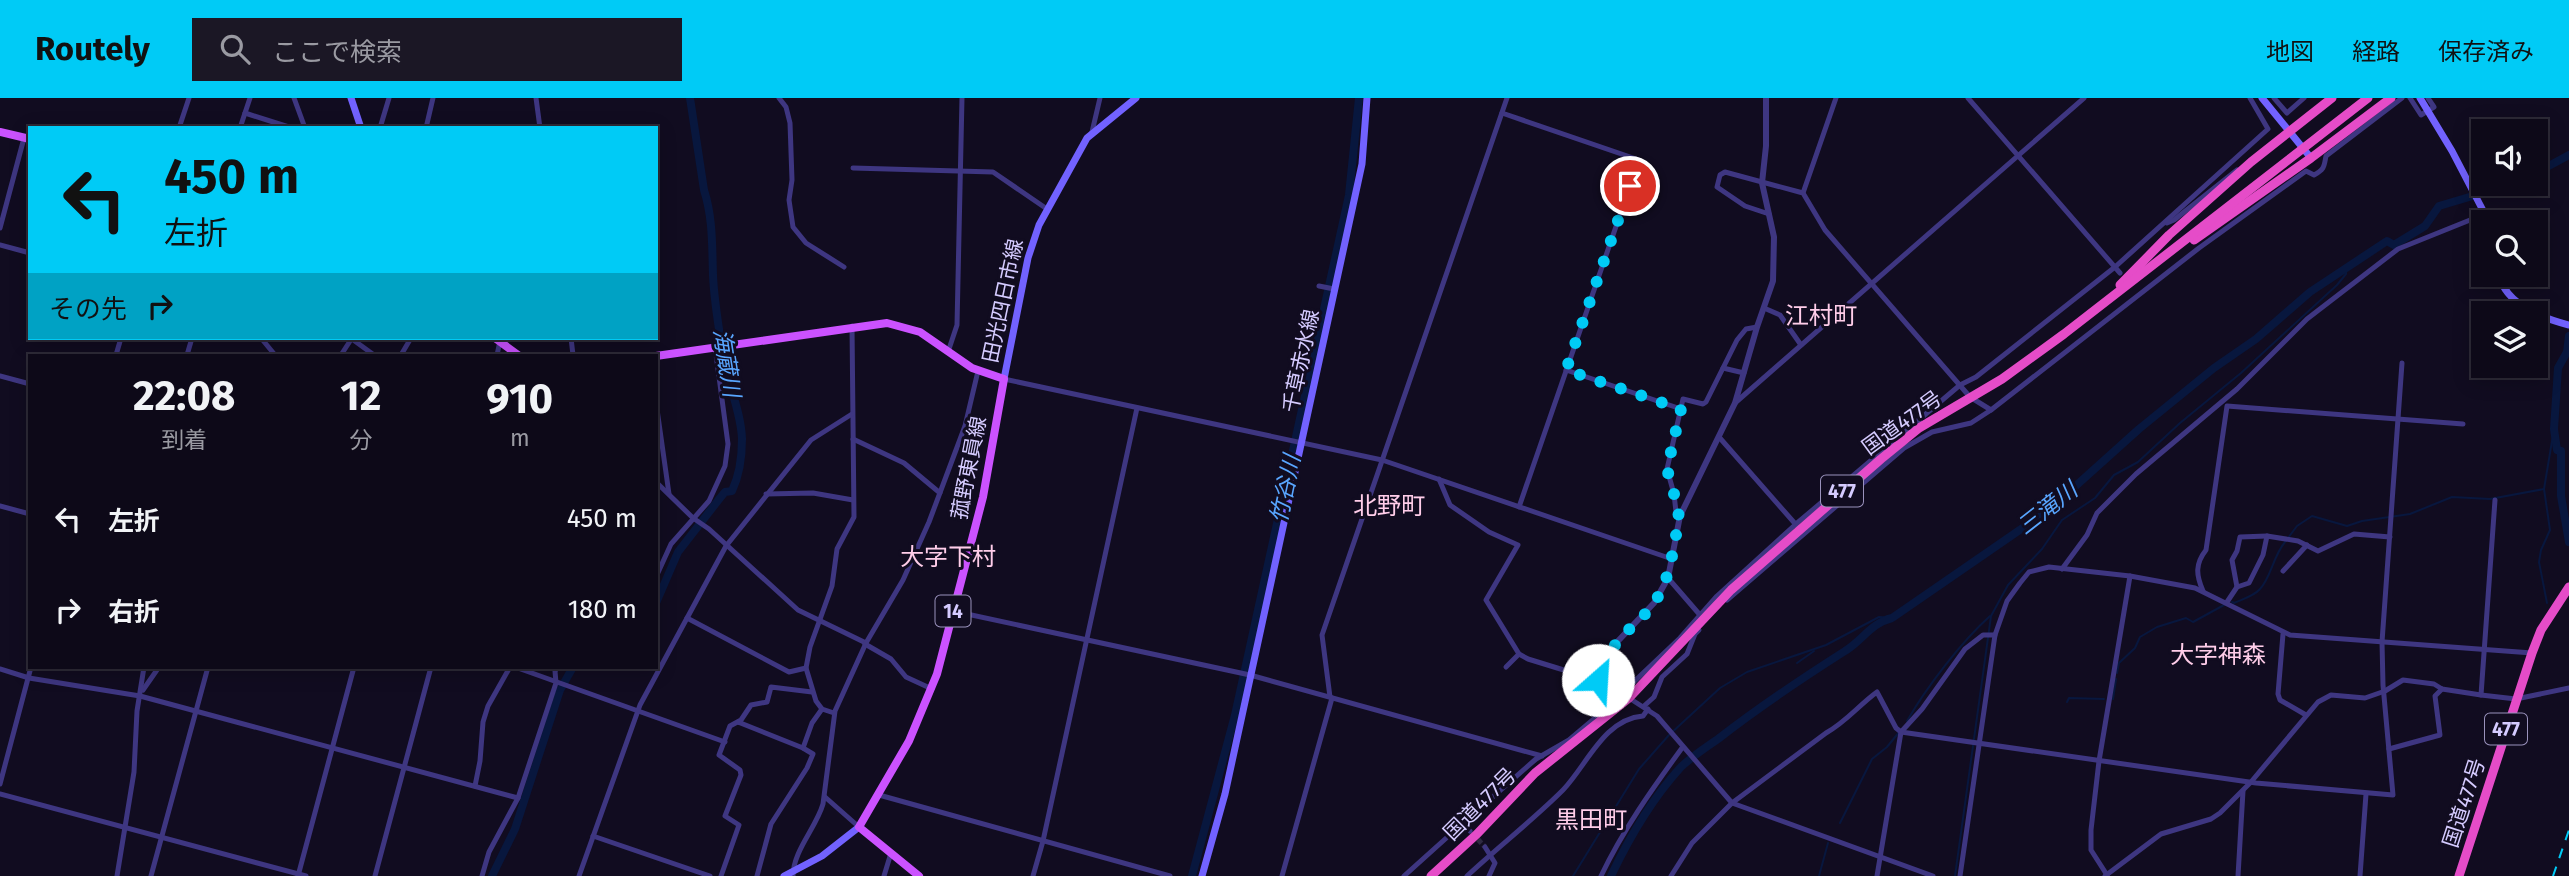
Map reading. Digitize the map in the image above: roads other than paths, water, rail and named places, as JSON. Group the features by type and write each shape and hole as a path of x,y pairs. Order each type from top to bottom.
{"highway":[{"name":"477","path":"2064,334 2113,292 2169,235 2251,162 2332,98"},
{"name":"国道477号","path":"1431,876 1477,834 1535,773 1625,695 1798,527 1919,428 2003,379 2094,312 2368,98"},
{"name":"477","path":"2094,312 2391,98"},
{"name":"国道477号","path":"2459,876 2532,653 2542,630 2568,588"}],"main road":[{"path":"351,98 360,126"},
{"name":"田光四日市線","path":"1003,379 1028,258 1039,225 1092,132 1136,98"},
{"name":"千草赤水線","path":"1202,876 1225,794 1299,443 1363,164 1367,98"},
{"path":"2262,98 2311,158"},
{"path":"2420,98 2482,210"},
{"path":"0,132 27,139"},
{"path":"2503,287 2521,305 2569,325"},
{"path":"658,356 887,323 920,332 978,371 1003,379"},
{"path":"498,340 517,354"},
{"name":"菰野東員線","path":"859,827 909,741 932,689 983,497 1003,379"},
{"path":"785,876 793,874 842,843 859,827 919,876"}],"street":[{"path":"180,126 189,98"},
{"path":"241,126 250,98"},
{"path":"294,98 304,126"},
{"path":"381,126 389,98"},
{"path":"426,126 433,98"},
{"path":"536,98 540,126"},
{"path":"779,98 786,107 790,123 792,180 789,200 793,227 806,243 844,267"},
{"path":"948,352 957,325 962,98"},
{"path":"1092,132 1100,98"},
{"path":"1282,876 1331,698 1322,635 1507,98"},
{"path":"1766,98 1766,153 1762,183 1774,237 1773,282 1756,327 1735,403 1680,516 1668,578 1654,603 1618,641 1609,658 1607,671 1613,683 1625,695 1646,707 1668,728 1683,749 1732,803 1933,876"},
{"path":"1803,193 1836,98"},
{"path":"1968,98 2120,273"},
{"path":"1735,403 2084,98"},
{"path":"1625,695 1700,615 1798,527 1960,385 1976,377 2115,267 2268,129 2250,98"},
{"path":"2274,98 2287,113 2304,98"},
{"path":"1467,876 1564,789 1605,737 1628,718 1643,716 1662,677 1687,653 1695,634 1725,601 1904,448 1932,432 1972,423 1991,410 2138,295 2305,171 2314,175 2322,171 2326,156 2402,98"},
{"path":"2410,98 2421,115 2434,107 2428,98"},
{"path":"245,113 286,126"},
{"path":"1502,113 1639,160 1519,507"},
{"path":"0,228 27,139"},
{"path":"2311,158 2322,171"},
{"path":"2164,223 2174,220 2228,176 2251,162"},
{"path":"853,168 993,172 1047,209"},
{"path":"1769,214 1745,206 1717,187 1720,175 1725,172 1803,193 1825,230 1970,397 1991,410"},
{"path":"2062,569 2087,535 2097,513 2126,482 2237,389 2307,318 2398,249 2471,221"},
{"path":"0,245 28,252"},
{"path":"1319,286 1333,289"},
{"path":"2133,289 2138,295"},
{"path":"1764,308 1780,315 1801,345"},
{"path":"834,713 822,709 812,692 806,668 832,586 838,549 853,523 852,326"},
{"path":"1680,516 1676,512 1667,469 1683,400 1703,404 1706,402 1737,340 1746,329 1756,327"},
{"path":"263,340 274,354"},
{"path":"355,340 373,354"},
{"path":"658,573 671,544 696,519 709,501 717,486 727,453 716,347"},
{"path":"1671,876 1692,843 1732,803 1842,724 1858,706 1877,692 1900,731 2251,782 2393,795 2382,642 2402,363"},
{"path":"1723,368 1744,373"},
{"path":"1566,370 1681,409"},
{"path":"793,874 818,818 824,796 834,713 865,643 903,580 940,493 965,426 978,371"},
{"path":"0,376 28,383"},
{"path":"1003,379 1382,460 1672,559"},
{"path":"2203,591 2196,572 2206,551 2227,406 2463,424"},
{"path":"1033,876 1043,841 1137,408"},
{"path":"579,876 638,711 726,546 811,440 852,414"},
{"path":"658,416 669,494"},
{"path":"1719,437 1798,527"},
{"path":"853,439 904,463 940,493"},
{"path":"1439,479 1450,505 1489,532 1518,545 1486,600 1518,654 1580,675 1597,675 1607,671"},
{"path":"658,484 798,610 865,643 891,659 912,681 932,689"},
{"path":"766,494 813,493 853,500"},
{"path":"2481,695 2495,500"},
{"path":"0,506 28,513"},
{"path":"2237,587 2232,560 2240,537 2267,536 2298,541 2318,551 2354,534 2389,537"},
{"path":"2227,602 2237,587 2249,583 2263,555 2267,536"},
{"path":"2284,566 2307,545"},
{"path":"1960,876 1992,634 2007,601 2029,572 2043,567 2130,576 2203,591 2283,634 2532,653"},
{"path":"2130,576 2099,761 2090,843 2091,850 2106,875 2161,834 2211,819 2243,791 2306,715 2328,695 2354,699 2385,691 2403,680 2434,684 2442,689 2516,699 2569,688"},
{"path":"1668,578 1700,615"},
{"path":"953,611 1250,675 1542,756"},
{"path":"687,618 790,674 806,668"},
{"path":"1877,876 1900,731 1922,709 1965,649 1992,634"},
{"path":"2283,634 2278,694 2280,700 2306,715"},
{"path":"1506,667 1518,654"},
{"path":"0,669 29,678 140,696 518,798"},
{"path":"0,784 31,669"},
{"path":"117,876 134,772 144,669"},
{"path":"140,696 158,669"},
{"path":"151,876 207,669"},
{"path":"299,875 353,669"},
{"path":"376,876 430,669"},
{"path":"475,786 483,722 509,669"},
{"path":"520,669 726,742"},
{"path":"482,876 489,852 518,798 557,683 556,669"},
{"path":"1404,876 1542,756 1569,740 1601,713 1605,706 1607,688 1598,680 1597,675"},
{"path":"722,876 739,825 725,816 741,775 740,770 719,755 730,726 738,722 751,705 766,702 771,687 812,692"},
{"path":"2389,748 2440,735 2435,696 2442,689"},
{"path":"803,748 811,723 822,709"},
{"path":"738,722 813,754 771,824 757,876"},
{"path":"1601,876 1653,787 1683,749"},
{"path":"2238,876 2243,791"},
{"path":"0,794 306,876"},
{"path":"2360,876 2366,794"},
{"path":"879,795 1170,876"},
{"path":"824,796 859,827"},
{"path":"1463,823 1470,831"},
{"path":"593,835 710,876"},
{"path":"1485,847 1495,863 1489,876"},
{"path":"884,876 891,853"}],"waterway":[{"name":"海蔵川","path":"658,598 678,552 725,492 732,491 742,453 739,418 718,325 711,222 690,98"},
{"name":"竹谷川","path":"1192,876 1235,715 1349,195 1359,98"},
{"name":"三滝川","path":"2548,166 2569,155"},
{"name":"三滝川","path":"1611,876 1633,833 1651,806 1680,768 1693,756 1851,647 1872,628 1892,618 2050,509 2139,429 2214,368 2256,339 2310,292 2387,241 2394,245 2425,226 2439,206 2473,196"},
{"path":"1955,876 1991,616 2008,585 2042,549 2062,520 2095,498 2114,475 2138,462 2241,373 2337,285 2346,274 2346,267"},
{"path":"2569,336 2567,352 2558,368 2554,429 2557,450 2561,451 2561,496 2569,542"},
{"path":"2547,603 2539,562 2550,530 2544,489 2554,429"},
{"path":"2288,538 2297,526 2312,516 2347,526 2362,521 2410,514 2452,497 2490,499 2544,489"},
{"path":"2232,602 2255,594 2260,589 2285,542"},
{"path":"2117,673 2119,663 2135,648 2140,637 2157,627 2186,618 2193,622 2224,605"},
{"path":"1907,721 1945,666 1990,616"},
{"path":"1573,876 1639,769 1669,735 1720,688 1747,672 1826,645 1879,617 1892,618"},
{"path":"1797,663 1814,651"},
{"name":"海蔵川","path":"492,876 515,829 560,690 572,669"},
{"path":"2113,699 2116,679"},
{"path":"2067,702 2069,698 2104,699"},
{"path":"1840,823 1872,759 1887,747 1900,731"},
{"path":"1819,876 1828,843"}],"tunnel":[{"path":"1473,834 1485,847"}],"railway":[{"path":"2553,876 2569,830"}],"district":[{"name":"江村町","path":"1821,316"},
{"name":"北野町","path":"1389,506"},
{"name":"大字下村","path":"948,557"},
{"name":"大字神森","path":"2218,655"},
{"name":"黒田町","path":"1591,820"}]}
